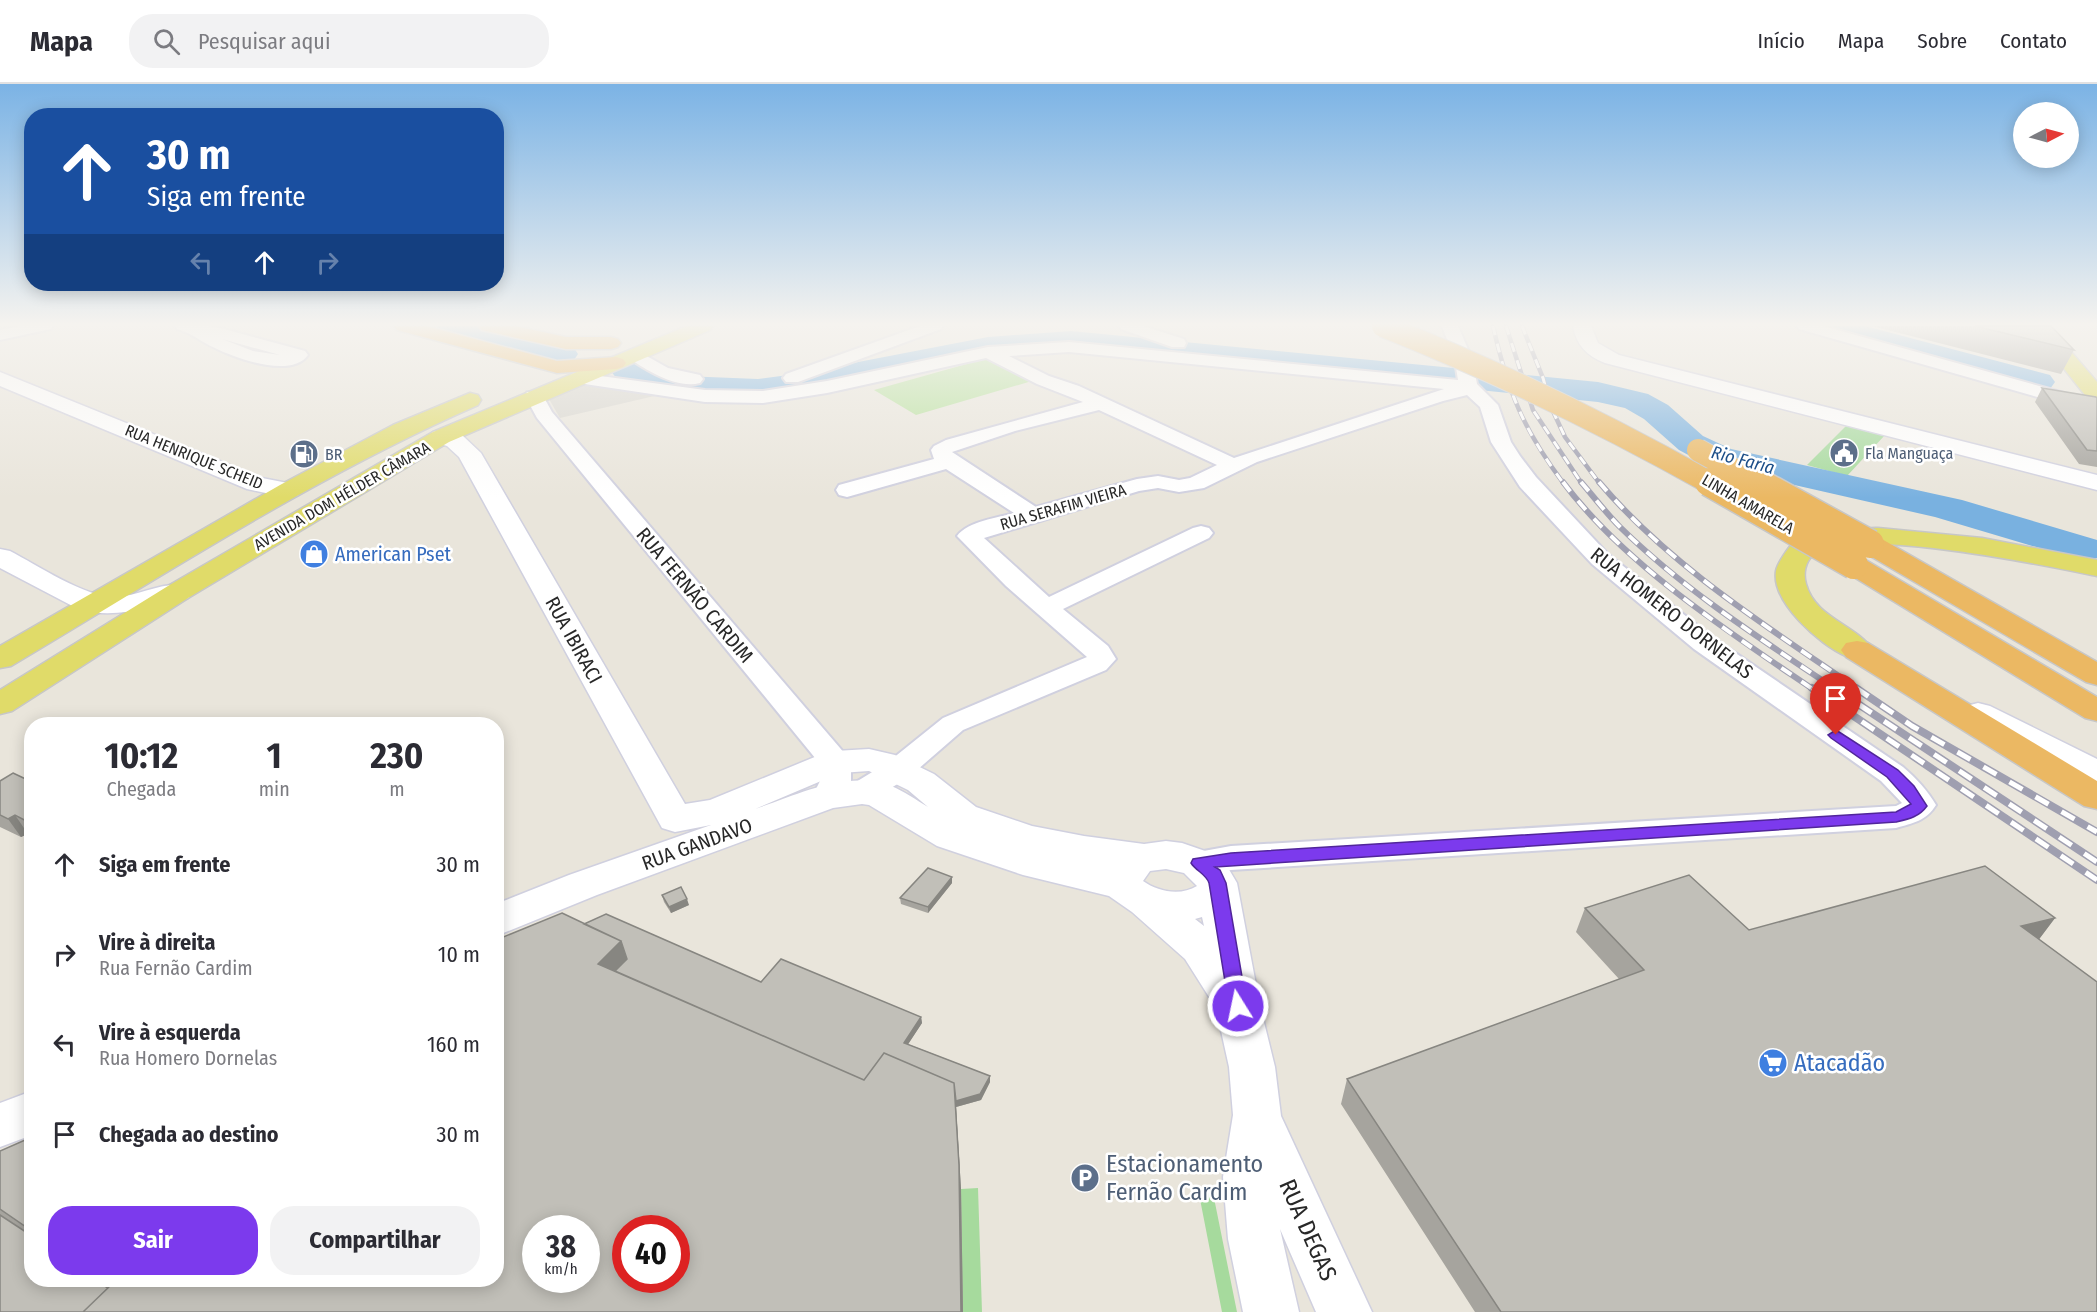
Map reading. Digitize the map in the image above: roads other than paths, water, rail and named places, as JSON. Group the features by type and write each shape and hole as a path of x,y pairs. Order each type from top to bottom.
{"highway":[{"name":"LINHA AMARELA","path":"1516,383 1862,555 1950,589 2097,675"},
{"name":"LINHA AMARELA","path":"1558,383 1667,435 1862,555 1979,640 2097,711"},
{"path":"1950,589 2097,653"},
{"path":"1979,640 2097,724"},
{"path":"1857,650 2097,797"}],"main road":[{"name":"AVENIDA DOM HÉLDER CÂMARA","path":"0,659 90,604 289,490 423,420 515,383"},
{"name":"AVENIDA DOM HÉLDER CÂMARA","path":"0,704 178,592 441,437 565,383"},
{"path":"2087,383 2097,395"},
{"path":"346,460 441,437"},
{"path":"1857,650 1827,629 1805,609 1791,585 1790,568 1796,555 1815,542 1869,534 1984,547 2097,568"}],"street":[{"name":"RUA HENRIQUE SCHEID","path":"13,383 256,484 289,490"},
{"path":"665,383 705,396 763,397 844,383"},
{"path":"1052,383 1072,390 1233,465"},
{"name":"RUA SERAFIM VIEIRA","path":"1045,608 969,536 1137,485 1158,482 1179,486 1201,481 1233,465 1438,396 1463,383"},
{"name":"RUA HOMERO DORNELAS","path":"1209,878 1263,856 1896,817 1911,813 1920,806 1909,789 1892,774 1703,643 1599,559 1528,482 1501,442 1490,405 1470,383"},
{"path":"1704,383 2097,483"},
{"path":"2009,383 2097,408"},
{"name":"RUA FERNÃO CARDIM","path":"534,396 544,414 842,784"},
{"path":"1032,515 940,454 944,448 953,444 1098,404"},
{"name":"RUA IBIRACI","path":"441,437 455,441 469,453 675,819"},
{"path":"847,490 950,461"},
{"path":"1201,533 1045,608 1098,652 1102,659 1096,664 953,724 898,770 921,782 963,816 1027,838 1084,850 1137,882 1166,906 1195,904 1212,897 1209,878"},
{"path":"0,557 90,604 117,606 178,592"},
{"path":"1857,650 2097,774"},
{"name":"RUA GANDAVO","path":"504,918 842,784 869,760 898,770"},
{"path":"842,784 892,801 951,837 1023,861 1137,882"},
{"name":"RUA GANDAVO","path":"675,819 717,812 743,802 842,784"},
{"path":"657,858 675,819"},
{"name":"RUA DEGAS","path":"1209,878 1252,1068 1257,1115 1249,1177 1255,1239 1273,1300"},
{"name":"RUA DEGAS","path":"1137,882 1200,947 1238,1006"},
{"path":"0,1125 24,1115"},
{"name":"RUA DEGAS","path":"1257,1115 1344,1312"}],"waterway":[{"name":"Rio Faria","path":"672,383 682,386 758,389 800,383"},
{"name":"Rio Faria","path":"1510,383 1598,392 1636,401 1656,412 1691,443 1720,457 1948,509 2039,534 2083,549"}],"railway":[{"path":"1509,383 1527,427 1564,484"},
{"path":"1524,383 1533,410 1582,484"},
{"path":"1544,383 1551,407 1565,437 1600,484"},
{"path":"1563,482 1588,512 1647,569 1714,621 1814,690"},
{"path":"1581,482 1620,527 1670,572 1724,613 1834,688"},
{"path":"1599,482 1627,513 1689,569 1756,619 1859,690"},
{"path":"1812,688 2097,880"},
{"path":"1834,688 2097,862"},
{"path":"1856,688 1912,726 2097,832"}],"place":[{"name":"Fla Manguaça","path":"1844,453"},
{"name":"BR","path":"304,454"},
{"name":"American Pset","path":"314,554"},
{"name":"Atacadão","path":"1773,1063"},
{"name":"Estacionamento Fernão Cardim","path":"1085,1178"}]}
